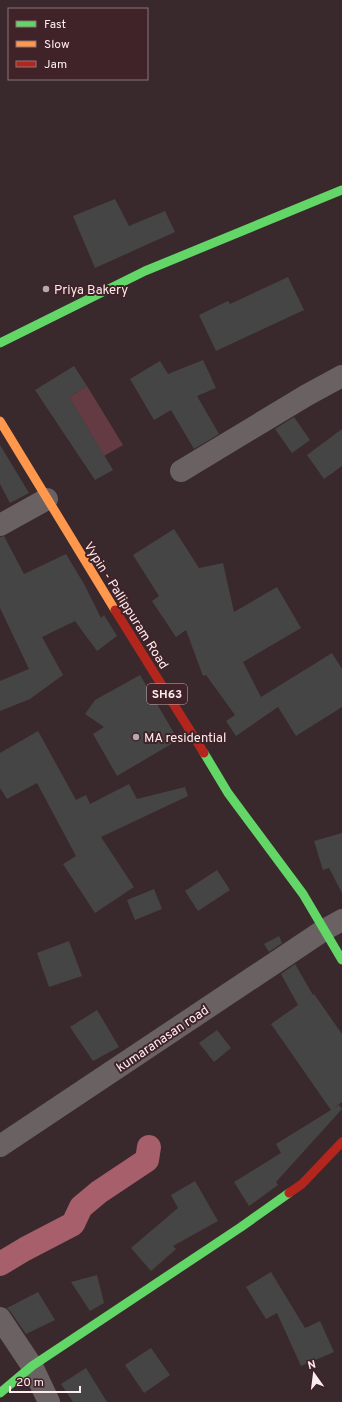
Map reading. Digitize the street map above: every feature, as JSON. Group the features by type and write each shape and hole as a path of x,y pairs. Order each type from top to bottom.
{"main road":[{"path":"0,343 145,271 342,190"},
{"name":"Vypin - Pallippuram Road","path":"0,421 228,793 303,894 333,925 342,960"},
{"path":"0,1392 32,1366 235,1231 302,1184 342,1142"}],"street":[{"path":"181,471 307,395 342,376"},
{"path":"0,525 47,499"},
{"name":"kumaranasan road","path":"0,1146 333,925"},
{"path":"0,1318 32,1366 49,1402"}],"shaded area":[{"path":"87,386 123,445 104,456 69,397"}],"building":[{"path":"115,199 129,226 165,211 175,232 95,268 73,216"},
{"path":"288,277 304,310 216,351 199,315 228,301 230,304"},
{"path":"203,360 216,388 197,396 219,434 194,449 171,410 154,420 130,379 160,361 168,374"},
{"path":"74,366 87,386 69,397 113,470 95,480 35,390"},
{"path":"294,417 310,440 292,453 275,429"},
{"path":"342,429 342,466 324,479 307,455"},
{"path":"0,445 29,493 10,503 0,484"},
{"path":"174,529 199,568 223,563 234,612 277,587 301,628 243,662 261,697 332,653 342,669 342,707 296,736 278,707 236,736 226,721 235,715 206,675 203,676 186,630 176,637 152,601 159,596 133,555"},
{"path":"4,536 24,574 66,554 84,584 101,618 104,615 117,636 97,651 75,621 42,637 63,675 30,699 0,711 0,681 29,669 0,608 0,537"},
{"name":"MA residential","path":"140,675 178,740 117,776 93,734 104,727 85,714 95,700"},
{"path":"38,731 76,800 86,795 90,804 129,784 137,799 185,787 188,796 101,837 134,887 95,913 63,864 76,856 37,783 7,799 0,788 0,753"},
{"path":"342,833 342,893 329,868 323,870 314,841"},
{"path":"217,870 230,890 198,911 185,891"},
{"path":"154,889 162,909 135,920 127,900"},
{"path":"279,936 282,943 269,952 264,944"},
{"path":"69,941 82,976 49,987 37,953"},
{"path":"295,964 313,995 314,994 342,1034 342,1102 334,1108 339,1105 342,1109 276,1182 278,1185 249,1206 234,1182 281,1153 276,1144 331,1110 271,1024 298,1005 281,974"},
{"path":"97,1010 119,1047 93,1061 70,1027"},
{"path":"217,1030 231,1048 214,1062 199,1043"},
{"path":"195,1181 218,1221 173,1246 176,1249 151,1271 131,1248 178,1208 171,1195"},
{"path":"271,1272 305,1328 320,1321 334,1352 301,1366 277,1313 266,1319 246,1287"},
{"path":"97,1275 104,1303 90,1311 71,1282"},
{"path":"38,1292 55,1320 26,1334 7,1308"},
{"path":"151,1348 170,1375 144,1393 125,1365"},
{"path":"86,1368 107,1402 73,1402 61,1384"}],"waterway":[{"path":"0,1264 73,1224 81,1207 99,1192 147,1160 149,1147"}],"traffic: fast":[{"path":"0,343 145,271 342,190"},
{"path":"204,753 228,793 303,894 342,960"},
{"path":"0,1393 32,1366 241,1227 289,1193"}],"traffic: slow":[{"path":"0,421 115,610"}],"traffic: jam":[{"path":"115,610 204,753"},
{"path":"289,1193 302,1184 342,1142"}],"place":[{"name":"Priya Bakery","path":"46,289"},
{"name":"MA residential","path":"136,737"}]}
